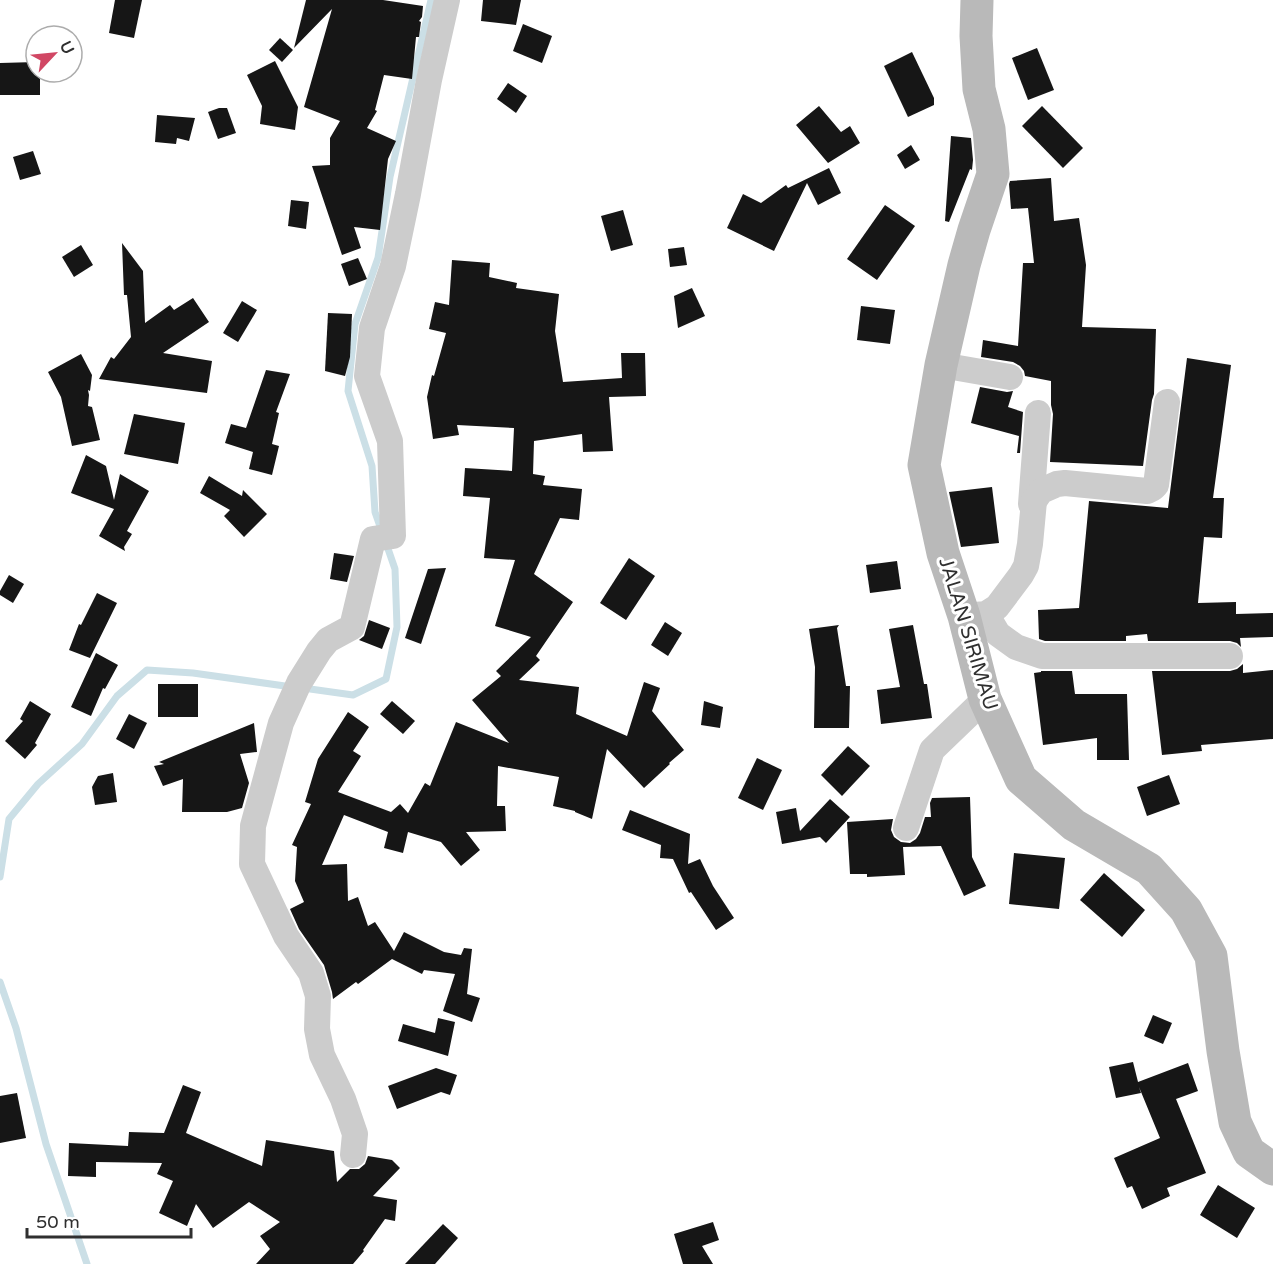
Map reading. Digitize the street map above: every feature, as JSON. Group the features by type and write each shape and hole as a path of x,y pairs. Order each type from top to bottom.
{"main road":[{"name":"JALAN SIRIMAU","path":"977,0 976,36 979,89 989,129 993,174 964,265 941,365 924,465 943,553 975,615 985,699 1022,779 1074,825 1149,869 1186,910 1211,956 1235,1122 1250,1152 1273,1169"}],"street":[{"path":"353,1155 355,1134 343,1099 322,1055 317,1029 318,996 311,973 286,936 252,864 253,826 281,723 295,692 328,640 352,627 383,538 390,441 367,376 372,328 393,266 447,0"},
{"path":"941,365 1011,376"},
{"path":"975,615 997,607 1026,566 1034,501 1041,491 1065,483 1147,491 1154,488 1167,402"},
{"path":"1034,501 1031,504 1038,414"},
{"path":"975,615 1016,647 1042,656 1230,656"},
{"path":"906,828 932,750 985,699"}],"building":[{"path":"115,0 142,0 134,38 109,33"},
{"path":"306,0 383,0 423,6 422,17 419,21 421,22 419,37 416,37 412,79 384,75 375,110 377,111 367,128 396,141 388,159 380,230 354,227 361,248 342,255 312,166 330,165 330,138 340,121 304,107 332,9 294,48"},
{"path":"483,0 521,0 516,25 481,21"},
{"path":"523,24 552,36 542,63 513,51"},
{"path":"280,38 293,50 282,62 269,50"},
{"path":"1037,48 1054,90 1028,100 1012,58"},
{"path":"912,52 934,98 934,105 908,117 884,66"},
{"path":"275,61 298,107 295,130 260,124 262,106 247,75"},
{"path":"24,62 24,84 40,84 40,95 0,95 0,63"},
{"path":"508,83 527,96 516,113 497,99"},
{"path":"819,106 841,132 850,126 860,143 828,163 796,125"},
{"path":"1042,106 1083,148 1063,168 1022,126"},
{"path":"227,108 236,133 218,139 208,112"},
{"path":"157,115 195,118 189,141 177,138 176,144 155,142"},
{"path":"951,136 971,138 973,160 972,170 970,169 949,222 945,221"},
{"path":"911,145 920,160 905,169 897,155"},
{"path":"33,151 41,174 20,180 13,157"},
{"path":"829,168 841,193 818,205 807,183 774,251 727,228 743,194 761,203 786,185 788,188"},
{"path":"1051,178 1054,221 1079,218 1086,265 1082,327 1156,329 1154,394 1143,466 1050,462 1053,414 1051,381 1025,376 1020,366 1013,362 981,357 983,340 1018,346 1023,263 1034,263 1028,208 1011,209 1010,181"},
{"path":"291,200 309,202 306,229 288,226"},
{"path":"885,205 915,226 877,280 847,259"},
{"path":"623,210 633,245 611,251 601,216"},
{"path":"122,243 143,271 145,323 170,305 174,310 193,298 209,322 163,353 212,361 207,393 99,379 111,357 114,359 131,337 127,295 124,295"},
{"path":"81,245 93,265 74,277 62,257"},
{"path":"684,247 687,265 670,267 668,249"},
{"path":"358,258 367,279 349,286 341,264"},
{"path":"452,260 490,263 489,277 517,283 516,288 559,294 555,331 563,382 622,378 621,353 645,353 646,396 609,397 613,451 583,452 582,434 534,441 533,474 545,476 543,485 582,489 579,520 560,518 534,574 573,602 536,656 540,660 519,680 579,687 576,714 627,736 644,682 660,688 652,711 684,750 644,788 607,749 592,819 575,811 553,806 559,777 498,766 497,806 505,806 506,831 466,832 480,850 461,866 441,842 408,832 403,853 384,848 388,832 344,815 322,865 347,864 348,901 358,897 368,926 375,922 394,951 404,932 444,952 461,955 464,948 472,949 467,994 480,998 472,1022 443,1011 455,974 424,970 422,974 392,959 333,999 324,965 299,929 290,909 304,902 295,881 297,847 292,845 311,804 305,802 318,759 348,712 369,727 353,751 361,756 338,792 391,812 400,804 408,813 425,783 430,786 456,722 509,743 472,700 501,676 496,671 531,637 495,626 515,560 484,558 490,498 463,496 465,468 512,471 514,428 457,425 459,435 433,439 427,397 446,333 429,329 435,302 449,305"},
{"path":"692,288 705,316 678,328 674,296"},
{"path":"242,301 257,310 238,342 223,333"},
{"path":"861,306 895,310 890,344 857,340"},
{"path":"328,313 352,314 350,357 345,376 325,371"},
{"path":"81,354 92,375 90,391 88,390 88,406 92,407 100,440 72,446 61,397 48,372"},
{"path":"1187,358 1231,365 1213,498 1224,498 1222,538 1204,537 1198,603 1236,602 1236,614 1273,613 1273,637 1240,638 1241,647 1230,641 1148,641 1147,634 1126,636 1126,641 1045,641 1039,639 1038,610 1079,608 1089,501 1168,508"},
{"path":"266,370 290,374 276,412 279,413 272,444 279,446 272,475 249,469 253,452 225,443 231,424 246,428"},
{"path":"980,387 1013,391 1008,407 1023,412 1020,453 1017,453 1019,436 971,423"},
{"path":"134,414 185,423 178,464 124,454"},
{"path":"86,455 106,466 114,500 120,474 149,491 127,531 132,534 124,547 125,551 99,536 114,509 71,493"},
{"path":"209,476 242,496 243,490 267,514 244,537 224,516 230,510 200,493"},
{"path":"992,487 999,543 961,547 949,492"},
{"path":"334,553 354,556 347,582 330,579"},
{"path":"629,558 655,576 626,620 600,603"},
{"path":"897,561 901,589 870,593 866,565"},
{"path":"446,568 421,644 405,638 428,569"},
{"path":"9,575 24,584 13,603 0,595"},
{"path":"97,593 117,603 90,658 69,650 79,624 81,625"},
{"path":"369,620 390,628 382,649 359,640 364,636"},
{"path":"665,622 682,633 668,656 651,645"},
{"path":"839,625 837,628 846,686 850,686 849,728 814,728 815,667 809,629"},
{"path":"913,625 924,684 927,684 932,718 881,724 877,690 900,687 889,629"},
{"path":"96,653 118,665 105,689 103,688 91,716 71,707"},
{"path":"1243,664 1243,673 1273,670 1273,739 1201,745 1202,751 1162,755 1152,671 1230,671"},
{"path":"1072,671 1075,694 1127,694 1129,760 1097,760 1097,738 1043,745 1034,673"},
{"path":"158,684 198,684 198,717 158,717"},
{"path":"30,701 51,714 35,743 37,745 25,759 5,741 23,721 20,719"},
{"path":"392,701 415,721 403,734 380,714"},
{"path":"704,701 723,707 720,728 701,725"},
{"path":"129,714 147,723 134,749 116,739"},
{"path":"254,723 257,752 240,754 249,783 242,808 227,812 182,812 183,779 163,786 154,766 164,764 159,762"},
{"path":"848,746 870,766 842,796 821,775"},
{"path":"757,758 782,770 763,810 738,798"},
{"path":"113,773 117,802 95,805 92,787 98,776"},
{"path":"1169,775 1180,804 1147,816 1137,787"},
{"path":"970,797 972,857 986,886 964,896 941,846 903,847 905,875 867,877 867,874 850,874 847,822 893,819 891,830 894,837 901,842 910,843 920,833 925,817 931,817 932,798"},
{"path":"830,799 850,817 826,843 820,837 782,844 776,812 796,808 800,831"},
{"path":"630,810 690,834 688,864 700,859 713,886 734,918 716,930 691,892 689,893 673,859 660,858 661,845 622,830"},
{"path":"1014,853 1065,858 1059,909 1009,904"},
{"path":"1104,873 1145,910 1122,937 1080,900"},
{"path":"1153,1015 1172,1023 1163,1044 1144,1036"},
{"path":"438,1018 455,1022 448,1056 398,1041 403,1024 435,1033"},
{"path":"1133,1062 1138,1082 1188,1063 1198,1091 1176,1099 1206,1173 1167,1188 1170,1196 1142,1209 1132,1186 1127,1188 1114,1158 1160,1138 1139,1087 1141,1093 1116,1098 1109,1067"},
{"path":"436,1068 457,1075 450,1095 441,1092 397,1109 388,1086"},
{"path":"183,1085 201,1092 186,1133 262,1166 266,1140 334,1151 337,1182 350,1169 359,1169 365,1164 368,1156 392,1160 400,1168 373,1196 397,1200 395,1221 385,1219 353,1264 256,1264 270,1249 260,1236 280,1222 249,1202 213,1228 196,1204 187,1226 159,1213 173,1181 157,1174 162,1163 96,1162 96,1177 68,1176 69,1143 128,1146 129,1132 164,1133"},
{"path":"17,1093 26,1138 0,1143 0,1096"},
{"path":"1218,1185 1255,1208 1237,1238 1200,1215"},
{"path":"713,1222 719,1240 702,1246 713,1264 683,1264 674,1234"},
{"path":"443,1224 458,1238 435,1264 405,1264"}],"waterway":[{"path":"382,532 375,512 372,466 348,391 355,324 378,258 390,177 431,0"},
{"path":"303,688 353,695 386,679 397,627 395,569 386,543"},
{"path":"0,877 9,819 38,784 82,744 117,696 147,670 193,673 292,687"},
{"path":"0,982 16,1028 46,1144 87,1264"}]}
